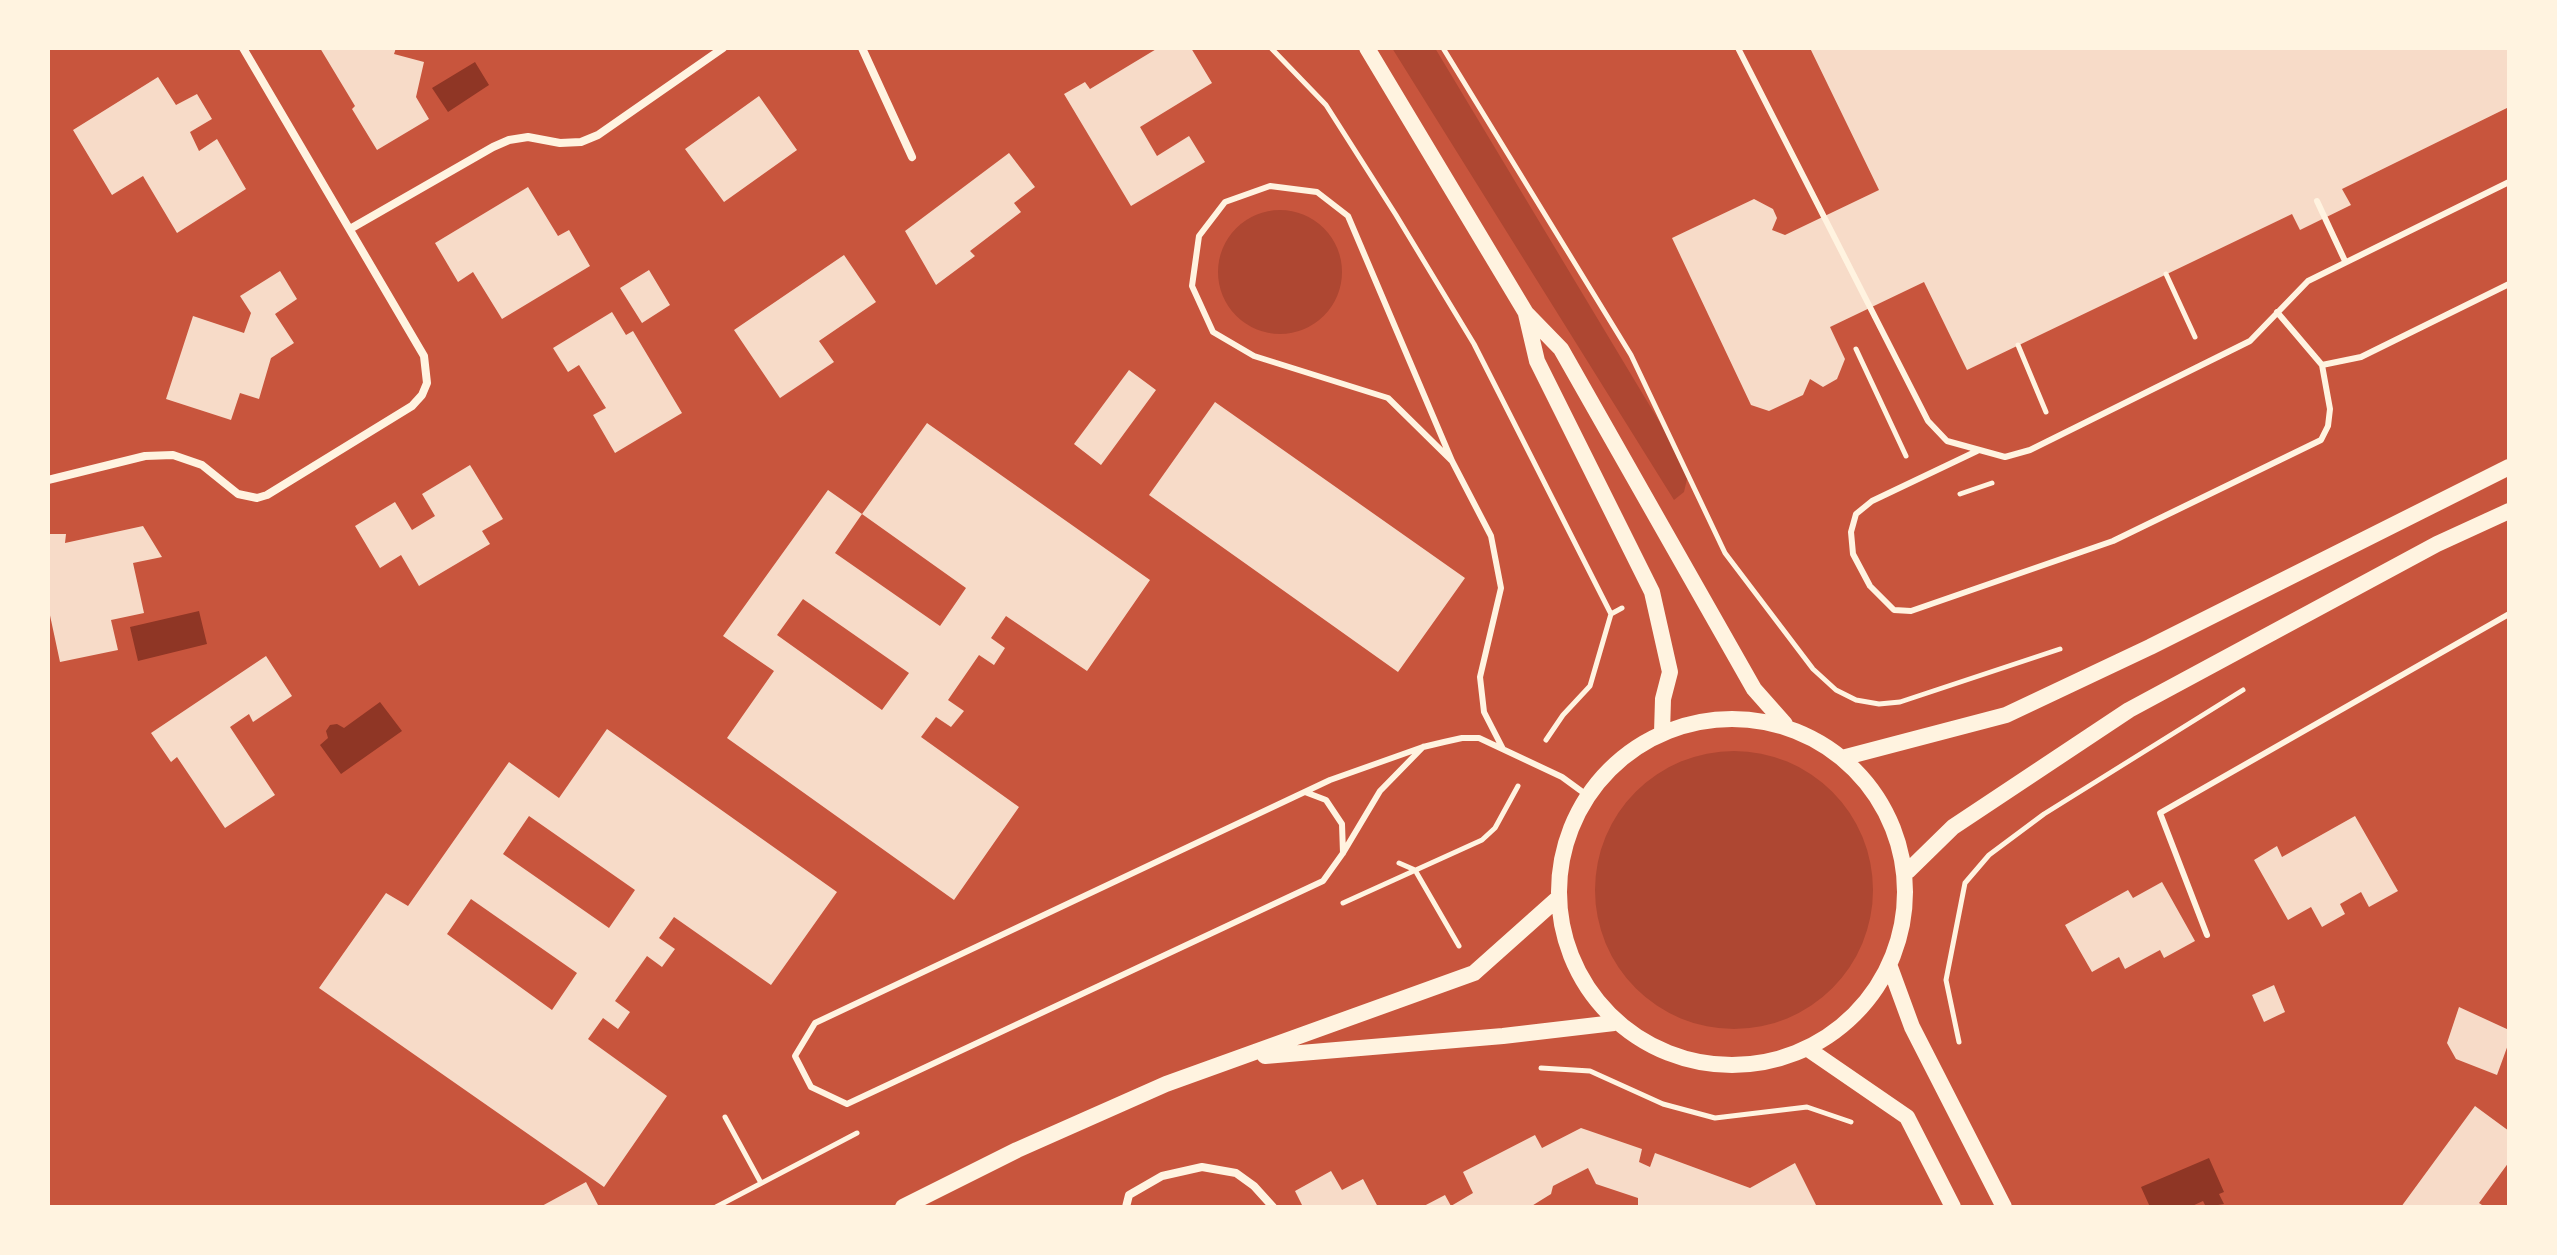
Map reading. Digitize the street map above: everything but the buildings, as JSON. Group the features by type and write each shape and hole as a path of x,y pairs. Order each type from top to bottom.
{"main road":[{"path":"1367,48 1526,313 1561,349 1754,689 1785,724 1842,758 1881,802 1908,871 1906,908 1890,967 1855,1017 1808,1049 1763,1064 1709,1066 1641,1041 1614,1023 1592,996 1567,946 1557,899 1567,838 1588,796 1628,753 1662,733 1719,719 1785,724"},
{"path":"1526,313 1537,361 1652,592 1670,672 1663,699 1662,733"},
{"path":"1842,758 2006,715 2150,647 2509,467"},
{"path":"1908,871 1953,827 2129,710 2409,559 2509,511"},
{"path":"903,1207 1017,1150 1166,1084 1474,973 1557,899"},
{"path":"1890,967 1912,1027 2004,1207"},
{"path":"1244,1058 1503,1036 1614,1023"},
{"path":"1808,1049 1907,1117 1953,1207"}],"street":[{"path":"48,480 145,456 173,455 202,465 238,494 257,498 267,495 412,406 422,395 427,383 424,356 243,48"},
{"path":"350,229 509,140 528,137 560,143 581,142 598,135 723,48"},
{"path":"862,48 912,157"},
{"path":"1126,1207 1129,1195 1162,1176 1202,1167 1236,1173 1254,1186 1273,1207"}],"lane":[{"path":"1738,48 1928,421 1947,441 2005,457 2030,450 2250,341 2308,281 2509,182"},
{"path":"1452,461 1388,398 1254,356 1213,332 1192,286 1199,236 1225,202 1270,186 1317,192 1348,216 1452,461 1491,536 1501,588 1480,677 1484,712 1503,749"},
{"path":"2317,201 2345,261"},
{"path":"2322,365 2361,357 2509,284"},
{"path":"1977,451 1872,501 1856,514 1851,532 1853,554 1870,586 1894,610 1911,611 2113,541 2321,440 2328,426 2330,409 2322,365 2277,312"},
{"path":"2207,935 2160,813 2509,614"},
{"path":"1423,747 1380,791 1323,881 847,1104 811,1087 795,1056 815,1023 1330,780 1423,747 1462,738 1479,738 1562,777 1588,796"},
{"path":"1304,792 1326,800 1342,824 1343,853"}],"path":[{"path":"1271,48 1326,105 1474,344 1611,614"},
{"path":"1443,48 1631,355 1725,553 1813,669 1836,690 1856,700 1879,704 1900,702 1984,674"},
{"path":"2166,274 2207,362"},
{"path":"2018,345 2057,436"},
{"path":"1399,863 1415,870"},
{"path":"1526,1067 1590,1071 1663,1104 1715,1118 1807,1107 1865,1126"},
{"path":"725,1117 761,1183"}],"shaded area":[{"path":"1392,48 1435,48 1686,466 1684,492 1674,500"},
{"path":"475,62 489,85 448,112 432,88"},
{"path":"1280,210 1304,215 1324,228 1337,248 1342,272 1337,296 1324,316 1304,329 1280,334 1256,329 1236,316 1223,296 1218,272 1223,248 1236,228 1256,215"},
{"path":"199,611 207,644 138,661 130,627"},
{"path":"380,702 402,731 341,774 320,745 328,738 326,731 330,725 337,724 344,728"},
{"path":"1748,751 1800,767 1822,782 1842,802 1863,837 1871,863 1871,917 1857,956 1842,978 1822,998 1800,1013 1761,1027 1720,1029 1668,1013 1646,998 1626,978 1611,956 1597,917 1595,876 1611,824 1626,802 1646,782 1668,767 1707,753"},
{"path":"2209,1158 2224,1192 2219,1194 2224,1204 2206,1207 2203,1201 2190,1207 2150,1207 2141,1187"}]}
